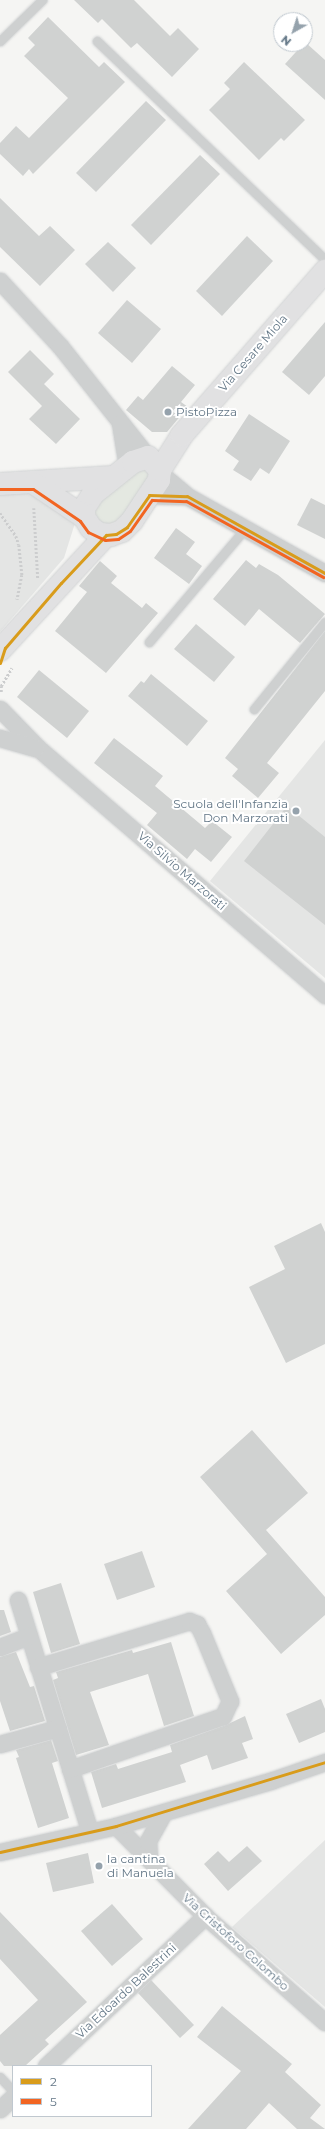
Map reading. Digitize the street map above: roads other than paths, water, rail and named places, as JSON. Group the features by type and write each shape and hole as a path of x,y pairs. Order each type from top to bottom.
{"street":[{"name":"Via Cesare Miola","path":"106,535 116,534 127,526 150,495 154,464 182,435 325,271"},
{"path":"0,281 60,346 154,464 187,496 325,573"},
{"path":"61,583 85,520 88,501 119,472 120,421"},
{"path":"34,493 154,464"},
{"path":"0,484 34,493 85,520 95,531 106,535 61,583 2,654"},
{"path":"150,495 187,496"},
{"name":"Via Silvio Marzorati","path":"0,709 38,748 325,995"},
{"name":"Via Silvio Marzorati","path":"0,738 38,748"},
{"path":"18,1600 90,1832"},
{"path":"38,1667 190,1621 196,1624 202,1633 230,1701 223,1716 70,1769"},
{"path":"0,1647 29,1636"},
{"path":"0,1744 58,1728"},
{"path":"0,1852 116,1826 325,1762"},
{"path":"149,1860 148,1841 164,1812"},
{"name":"Via Cristoforo Colombo","path":"116,1826 205,1916 325,2022"},
{"name":"Via Edoardo Balestrini","path":"47,2065 205,1916"},
{"path":"0,2109 12,2098"}],"lane":[{"path":"0,42 42,0"},
{"path":"97,41 325,260"},
{"path":"149,642 245,529"},
{"path":"254,709 325,622"},
{"path":"0,2077 12,2090"}],"place":[{"name":"PistoPizza","path":"168,412"},
{"name":"Scuola dell'Infanzia Don Marzorati","path":"296,811"},
{"name":"la cantina di Manuela","path":"99,1866"}]}
